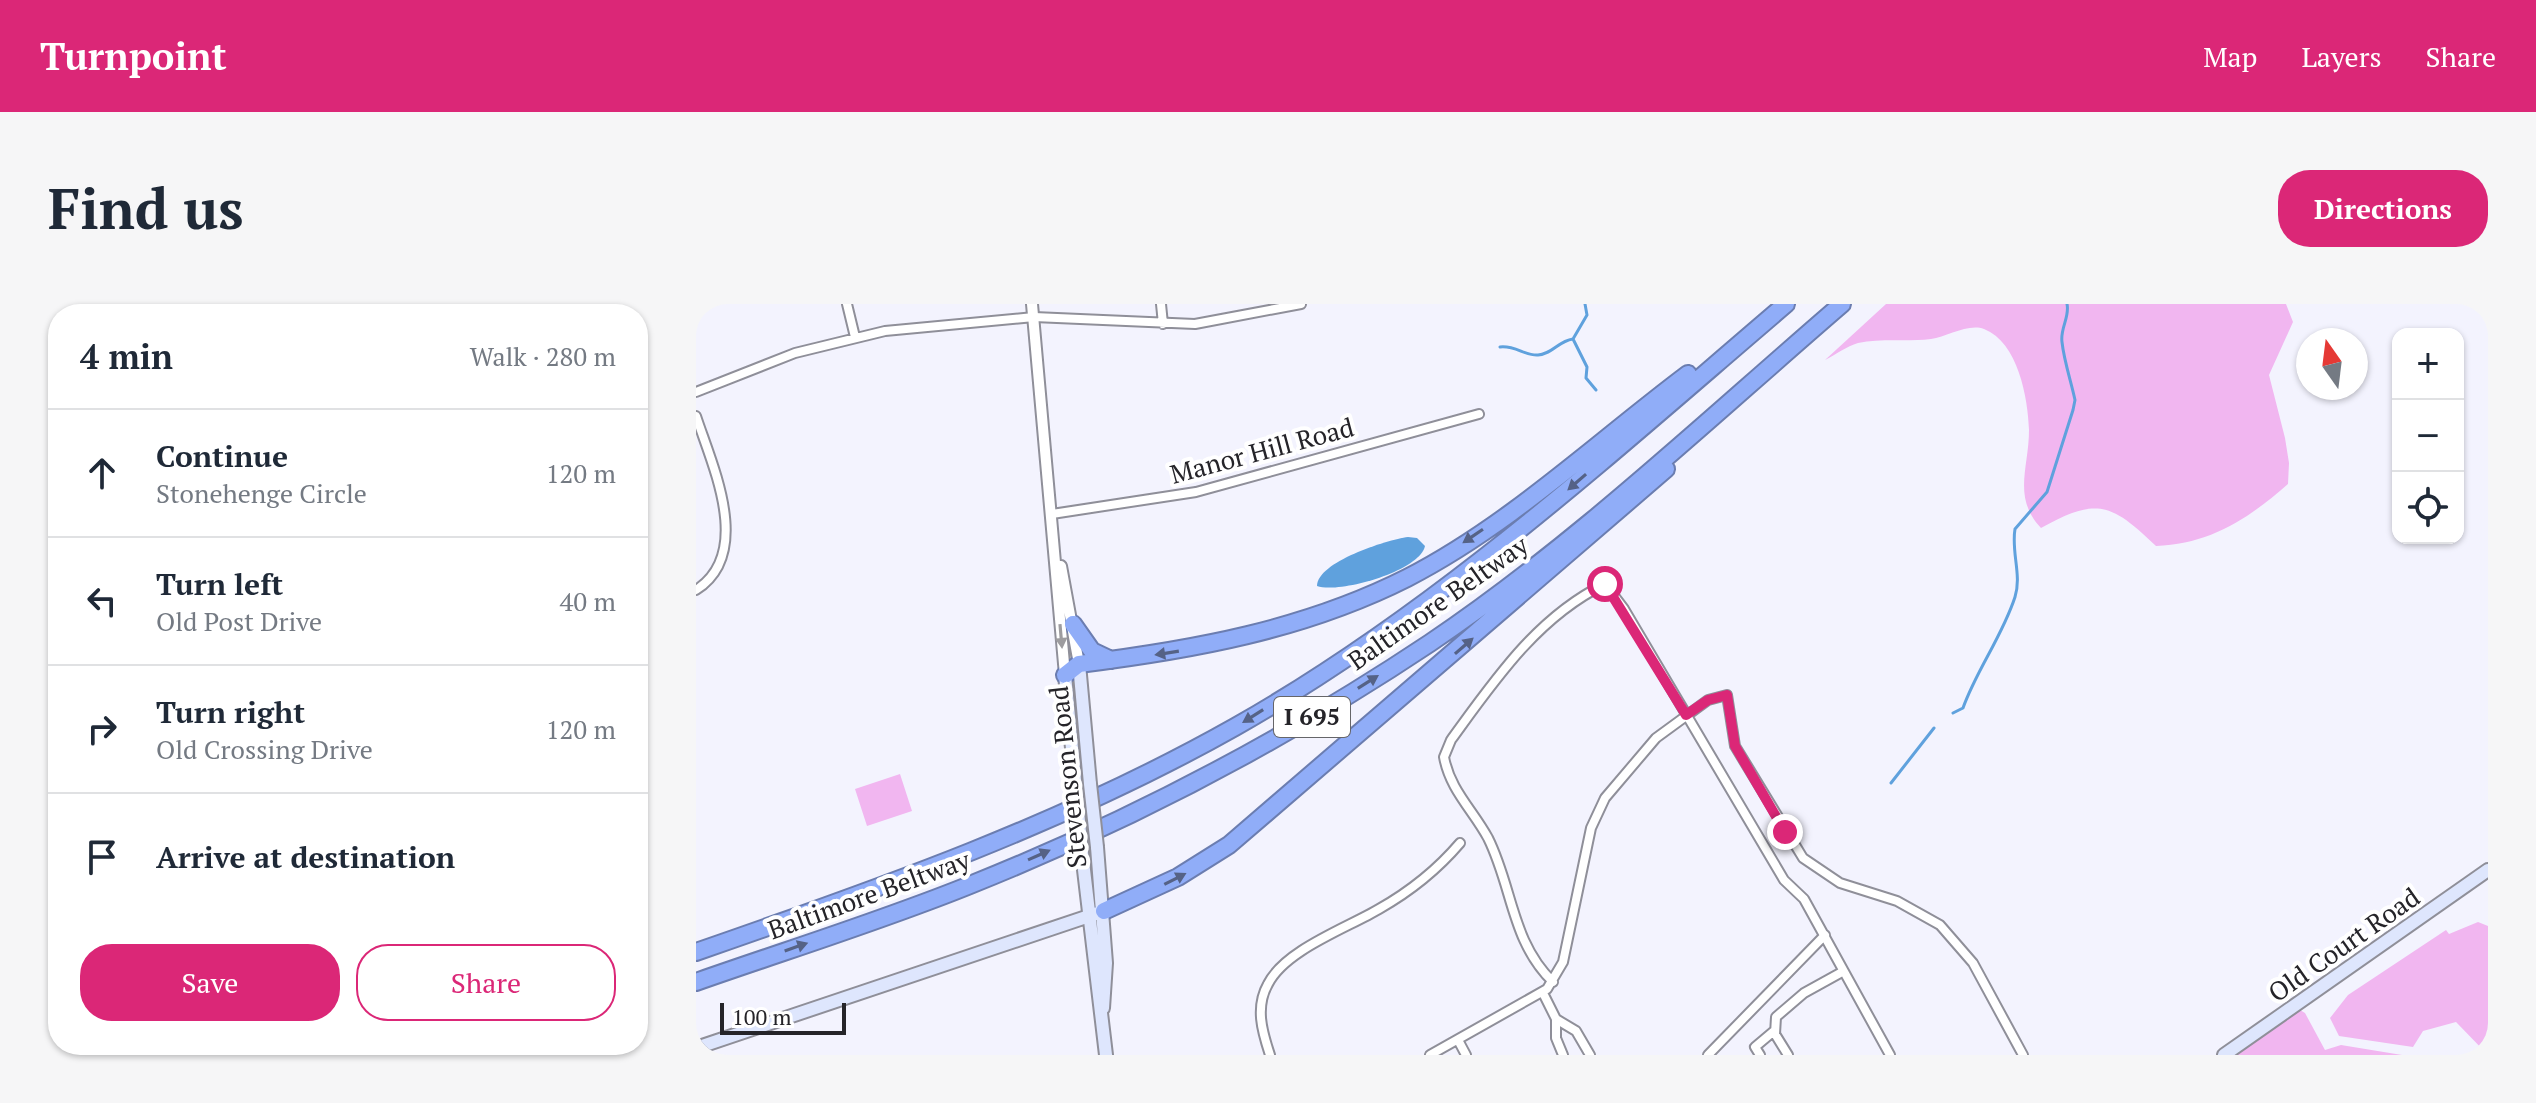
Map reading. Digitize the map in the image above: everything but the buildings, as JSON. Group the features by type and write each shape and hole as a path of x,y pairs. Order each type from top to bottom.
{"highway":[{"path":"1065,675 1079,664 1185,650 1262,632 1348,604 1409,577 1544,487 1784,304"},
{"name":"Baltimore Beltway","path":"696,952 958,858 1040,824 1237,726 1357,649 1469,569 1543,511 1784,304"},
{"name":"Baltimore Beltway","path":"696,982 969,886 1121,819 1322,712 1430,643 1564,543 1842,304"},
{"path":"1096,914 1178,877 1251,827 1625,506 1850,304"},
{"path":"1073,624 1092,651 1113,660"}],"main road":[{"name":"Stevenson Road","path":"1079,664 1097,847 1096,914"},
{"name":"Stevenson Road","path":"1065,675 1082,853 1106,963 1101,1010 1106,1055"},
{"name":"Old Court Road","path":"2224,1055 2488,870"},
{"path":"696,1048 1096,914"}],"street":[{"path":"847,304 855,337"},
{"name":"Stevenson Road","path":"1032,304 1052,514 1079,664"},
{"path":"1161,304 1163,324"},
{"path":"696,392 764,363 855,337 927,325 1034,317 1163,324 1212,322 1301,304"},
{"name":"Manor Hill Road","path":"1052,514 1196,492 1479,414"},
{"path":"696,416 719,485 726,521 720,559 707,582 696,590"},
{"name":"Stevenson Road","path":"1056,540 1065,675"},
{"path":"1553,982 1530,956 1522,940 1492,848 1450,780 1446,748 1524,645 1579,598 1605,584 1784,880 1804,899 1890,1055"},
{"path":"1430,1055 1543,993 1553,982 1563,962 1598,812 1635,760 1686,715 1708,700 1727,695 1735,746 1803,858 1840,883 1897,901 1940,925 1973,963 2023,1055"},
{"path":"1270,1055 1260,1016 1264,993 1275,972 1293,957 1405,893 1460,843"},
{"path":"1708,1055 1825,935"},
{"path":"1788,1055 1774,1031 1776,1017 1804,993 1842,972"},
{"path":"1543,993 1556,1019 1556,1038 1563,1055"},
{"path":"1556,1019 1576,1031 1590,1055"},
{"path":"1760,1055 1755,1047 1774,1031"},
{"path":"1458,1040 1466,1055"}],"shaded area":[{"path":"1886,304 2286,304 2293,322 2269,375 2285,438 2288,484 2227,527 2211,535 2176,544 2156,546 2127,521 2103,509 2076,512 2041,528 2032,516 2024,493 2029,430 2023,387 2013,358 1996,336 1984,329 1971,328 1931,339 1858,343 1825,360"},
{"path":"900,774 912,811 867,826 855,789"},
{"path":"2478,922 2488,926 2488,1055 2456,1022 2423,1031 2413,1047 2339,1036 2330,1018 2348,995 2446,930 2449,934"},
{"path":"2300,1010 2305,1013 2325,1050 2341,1045 2402,1055 2232,1055"}],"water":[{"path":"1408,537 1417,538 1425,546 1409,564 1360,583 1328,588 1317,586 1320,577 1340,561 1370,547"}],"waterway":[{"path":"1573,339 1587,315 1585,304"},
{"path":"1953,713 1963,708 2010,612 2017,589 2015,529 2047,492 2073,410 2075,400 2062,342 2067,304"},
{"path":"1573,339 1587,367 1586,378 1596,390"},
{"path":"1500,347 1538,355 1573,339"},
{"path":"1891,783 1934,728"}],"route":[{"path":"1605,584 1624,609 1686,715 1708,700 1727,695 1735,746 1785,832"}]}
